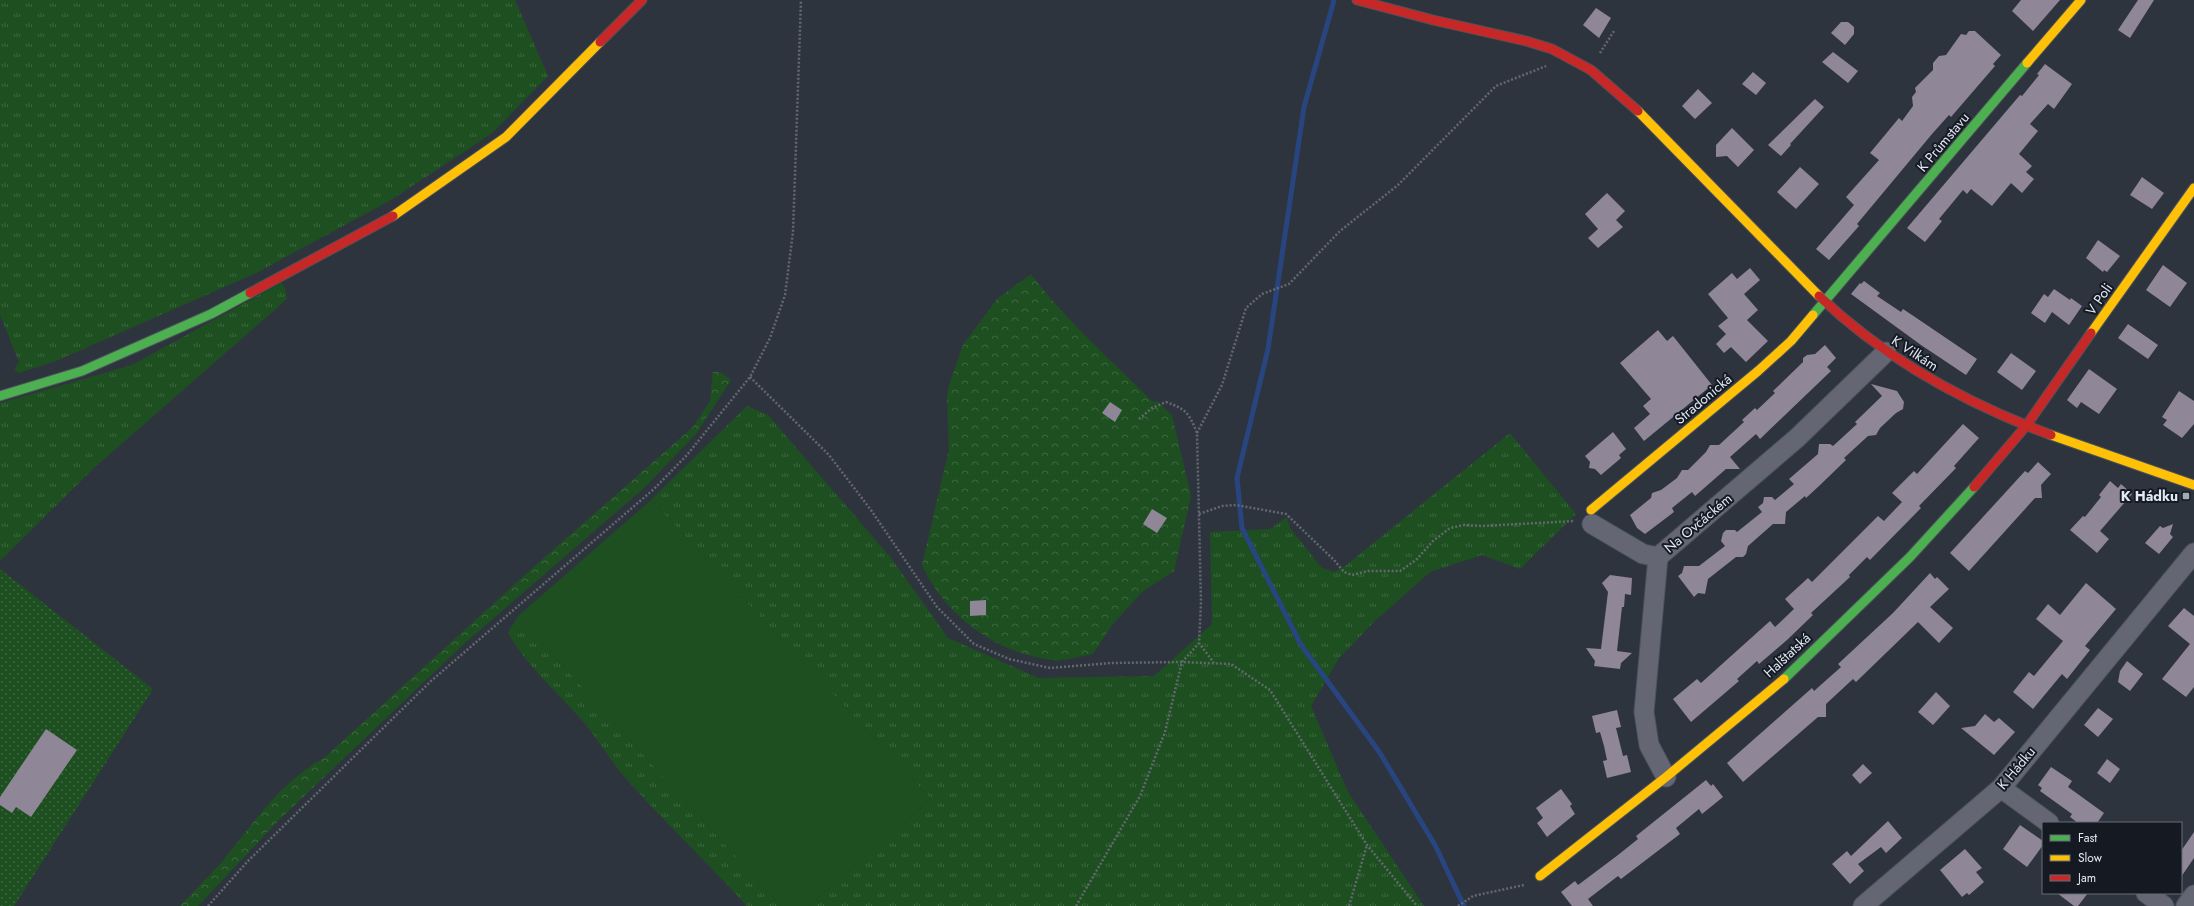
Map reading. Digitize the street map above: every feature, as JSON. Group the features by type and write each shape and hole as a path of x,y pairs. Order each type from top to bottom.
{"street":[{"path":"0,396 82,371 211,314 403,211 506,138 642,0"},
{"name":"K Vilkám","path":"1357,0 1453,25 1525,41 1564,53 1589,68 1608,83 1826,302 1855,328 1886,352 1938,384 1981,407 2026,426 2194,485"},
{"name":"K Průmstavu","path":"1826,302 2081,0"},
{"name":"V Poli","path":"2026,426 2194,188"},
{"name":"Stradonická","path":"1587,518 1758,371 1791,341 1826,302"},
{"name":"Na Ovčáckém","path":"1666,777 1649,745 1644,712 1658,557 1797,438 1886,352"},
{"name":"Halštatská","path":"1540,876 1666,777 1781,681 1910,557 1980,481 2026,426"},
{"path":"1587,518 1643,554 1658,557"},
{"name":"K Hádku","path":"1863,906 2001,788 2194,553"},
{"path":"2001,788 2048,822"},
{"path":"2147,894 2164,906"},
{"path":"2186,906 2194,895"}],"path":[{"path":"208,906 248,861 431,682 654,489 687,455 750,377 770,338 785,295 793,232 801,0"},
{"path":"1589,68 1614,31"},
{"path":"1197,432 1222,385 1246,308 1266,293 1289,284 1340,231 1398,185 1496,86 1545,68 1564,53"},
{"path":"750,377 829,455 871,510 937,607 974,644 1009,660 1050,668 1111,663 1182,662 1231,664 1270,690 1367,845 1417,906"},
{"path":"1139,418 1152,408 1166,402 1182,408 1191,417 1197,432 1201,603 1200,643 1214,663"},
{"path":"1199,514 1222,506 1236,505 1286,514 1334,560 1344,572 1352,575 1368,571 1400,571 1416,560 1433,540 1450,528 1464,525 1482,526 1587,518"},
{"path":"1076,906 1101,860 1140,796 1165,732 1182,662 1200,643"},
{"path":"1349,906 1367,845"},
{"path":"1458,906 1467,899 1527,884 1540,876"}],"green space":[{"path":"0,0 515,0 548,76 491,134 391,200 258,272 56,361 19,373 14,370 19,362 0,315"},
{"path":"1031,274 1059,308 1090,340 1153,402 1157,401 1172,415 1191,496 1174,571 1142,592 1112,625 1093,654 1063,660 1053,660 1032,656 1012,650 975,629 958,615 944,600 922,565 949,449 947,398 949,385 963,345 997,299"},
{"path":"281,283 285,288 287,299 94,468 0,561 0,403 132,365"},
{"path":"713,372 720,372 731,380 696,434 644,488 465,643 279,820 198,906 180,906 220,864 255,820 280,792 309,767 325,757 538,563 693,427 710,401"},
{"path":"747,406 768,415 891,558 948,638 1039,678 1154,676 1212,624 1210,532 1270,529 1287,517 1290,528 1322,568 1335,572 1345,566 1510,433 1576,514 1520,569 1482,555 1430,572 1376,620 1339,658 1311,706 1348,792 1424,906 809,906 931,799 651,500"},
{"path":"651,500 931,799 809,906 781,906 518,616"},
{"path":"0,569 153,689 14,906 0,906"},
{"path":"518,616 781,906 747,906 637,791 617,768 586,725 525,658 516,646 508,633"}],"building":[{"path":"2021,0 2060,0 2033,31 2012,11"},
{"path":"2138,0 2154,0 2130,38 2118,30"},
{"path":"1596,8 1611,18 1599,38 1583,25"},
{"path":"1841,22 1848,22 1854,27 1854,34 1845,45 1831,33"},
{"path":"1969,31 1975,31 2001,55 1993,64 1995,66 1951,117 1949,115 1932,134 1857,224 1859,226 1829,260 1816,249 1854,205 1846,197 1879,160 1870,153 1899,118 1902,121 1913,106 1912,97 1916,92 1915,88 1933,70 1933,63 1939,56 1946,55 1961,34 1966,35"},
{"path":"1833,52 1858,71 1848,83 1822,62"},
{"path":"2045,64 2072,84 2054,109 2048,104 2030,124 2038,131 2019,154 2032,166 2026,172 2034,179 2022,193 2011,183 1992,206 1971,189 1967,194 1963,190 1939,219 1942,221 1925,242 1907,228 2020,95 2022,96 2039,75 2037,74"},
{"path":"1753,72 1766,83 1756,95 1742,84"},
{"path":"1698,89 1712,103 1695,119 1682,106"},
{"path":"1815,99 1824,107 1781,156 1768,145"},
{"path":"1732,128 1754,150 1738,167 1727,156 1716,157 1716,145"},
{"path":"1800,167 1819,184 1796,209 1777,192"},
{"path":"2142,177 2164,193 2152,209 2130,195"},
{"path":"1607,193 1625,211 1616,220 1623,227 1598,248 1588,238 1598,229 1585,214"},
{"path":"2098,240 2120,256 2107,272 2104,270 2103,272 2086,258"},
{"path":"2163,265 2187,283 2170,307 2146,290"},
{"path":"1750,268 1760,280 1744,294 1758,310 1747,320 1768,341 1746,362 1731,347 1724,353 1716,344 1726,334 1718,326 1728,318 1708,294 1732,273 1737,279"},
{"path":"1864,281 1880,293 1877,296 1901,312 1903,309 1977,359 1966,375 1921,345 1851,294 1860,283 1861,284"},
{"path":"2054,289 2082,306 2069,325 2052,312 2045,323 2031,313 2044,294 2048,297"},
{"path":"2128,324 2158,345 2148,359 2118,338"},
{"path":"1658,330 1667,341 1673,336 1712,385 1644,441 1634,428 1650,414 1643,406 1651,399 1620,363"},
{"path":"1825,345 1836,358 1827,367 1831,371 1760,439 1756,434 1730,457 1740,469 1726,469 1695,496 1692,492 1672,508 1674,512 1645,534 1637,528 1630,515 1651,498 1652,493 1661,490 1677,478 1682,470 1688,470 1706,452 1710,445 1719,445 1744,422 1742,420 1755,408 1757,410 1775,393 1773,391 1803,362 1803,358 1807,355 1815,354"},
{"path":"2011,353 2036,371 2022,390 1997,372"},
{"path":"2089,369 2117,389 2099,414 2081,402 2077,408 2067,400"},
{"path":"1871,384 1897,391 1904,402 1903,409 1896,413 1880,428 1876,435 1868,436 1844,458 1846,460 1819,486 1806,498 1805,496 1786,512 1785,524 1773,524 1748,546 1746,554 1743,557 1736,557 1708,579 1705,594 1698,593 1694,597 1678,576 1682,573 1684,566 1699,566 1725,546 1721,541 1723,533 1726,530 1735,530 1737,532 1762,512 1758,507 1763,503 1764,497 1772,497 1775,500 1794,484 1789,479 1818,454 1819,444 1830,444 1833,446 1857,424 1855,422 1882,396"},
{"path":"2179,391 2194,401 2194,424 2182,438 2163,425 2167,420 2162,417"},
{"path":"1110,402 1122,410 1115,422 1102,413"},
{"path":"1963,424 1979,438 1954,466 1956,468 1919,506 1921,508 1870,560 1867,557 1849,575 1850,577 1811,613 1813,615 1787,640 1759,664 1757,661 1737,679 1739,681 1691,722 1673,699 1697,679 1701,683 1770,621 1775,627 1794,609 1785,599 1808,578 1812,582 1878,516 1884,521 1902,502 1892,493 1914,471 1917,474"},
{"path":"1613,432 1626,449 1619,455 1621,458 1601,475 1595,469 1589,468 1590,462 1585,456"},
{"path":"2038,462 2051,474 2041,485 2042,498 2035,498 1969,571 1950,553 2025,471 2028,473"},
{"path":"2110,481 2118,488 2121,484 2132,494 2100,531 2109,539 2097,553 2070,530 2083,516 2085,517 2101,497 2099,495"},
{"path":"1152,509 1167,518 1157,533 1143,524"},
{"path":"2173,524 2170,534 2173,537 2159,554 2145,543 2160,526 2163,528"},
{"path":"1930,573 1935,579 1937,577 1949,589 1930,607 1953,628 1939,643 1918,622 1856,682 1853,679 1826,704 1826,717 1818,717 1743,782 1727,763 1812,688 1814,691 1841,667 1838,664 1893,613"},
{"path":"1610,575 1632,578 1631,595 1625,594 1624,607 1622,607 1617,651 1632,653 1621,663 1620,669 1594,666 1595,661 1586,648 1601,649 1608,592 1602,583"},
{"path":"2086,583 2116,609 2085,646 2090,650 2067,679 2062,674 2033,709 2013,692 2029,672 2034,676 2063,641 2036,619 2048,604 2060,615"},
{"path":"986,600 986,615 970,616 970,601"},
{"path":"2184,608 2194,616 2194,687 2186,697 2162,679 2190,644 2168,626"},
{"path":"2127,661 2143,674 2130,691 2118,682 2120,671"},
{"path":"1936,692 1950,706 1933,725 1918,712"},
{"path":"2098,708 2113,719 2098,737 2084,725"},
{"path":"1617,710 1621,727 1616,728 1623,756 1627,755 1631,772 1607,778 1603,761 1607,760 1604,746 1600,732 1596,733 1592,716"},
{"path":"1985,714 1994,722 1999,718 2015,732 1994,755 1961,728 1975,726"},
{"path":"46,729 77,750 31,817 16,807 12,813 0,805 0,797"},
{"path":"2107,759 2120,769 2110,783 2097,773"},
{"path":"1863,764 1872,773 1860,784 1852,775"},
{"path":"2051,767 2072,781 2068,787 2104,813 2098,822 2077,822 2070,817 2072,814 2040,791 2042,788 2038,785"},
{"path":"1706,780 1711,786 1713,784 1723,797 1702,814 1699,809 1676,828 1680,834 1621,879 1618,876 1588,899 1593,906 1572,906 1561,892 1575,881 1578,885 1618,855 1638,839 1636,836"},
{"path":"1561,789 1572,804 1570,806 1575,814 1547,837 1537,823 1543,818 1536,808"},
{"path":"1888,821 1902,838 1886,853 1881,847 1858,864 1864,871 1850,884 1832,864 1847,851 1851,856"},
{"path":"2020,825 2042,840 2042,846 2027,867 2003,849"},
{"path":"2194,832 2194,858 2182,876 2182,850"},
{"path":"1965,849 1982,868 1976,872 1984,882 1969,895 1967,893 1962,897 1940,870"},
{"path":"2058,894 2087,894 2078,906 2074,906"}],"waterway":[{"path":"1334,0 1304,107 1268,349 1237,478 1242,528 1301,645 1380,753 1435,845 1464,906"}],"traffic: fast":[{"path":"1813,315 2027,63"},
{"path":"0,396 82,371 211,314 250,293"},
{"path":"1784,679 1910,557 1974,487"}],"traffic: slow":[{"path":"2027,63 2081,0"},
{"path":"393,216 506,137 600,42"},
{"path":"1638,111 1819,296"},
{"path":"2091,333 2194,188"},
{"path":"1591,510 1758,371 1791,341 1813,315"},
{"path":"2051,435 2194,485"},
{"path":"1540,876 1666,777 1784,679"}],"traffic: jam":[{"path":"600,42 642,0"},
{"path":"1357,0 1433,20 1526,41 1552,49 1591,70 1638,111"},
{"path":"250,293 393,216"},
{"path":"1819,296 1871,340 1928,378 1988,409 2051,435"},
{"path":"1974,487 2026,426 2091,333"}],"place":[{"name":"K Hádku","path":"2186,496"}]}
